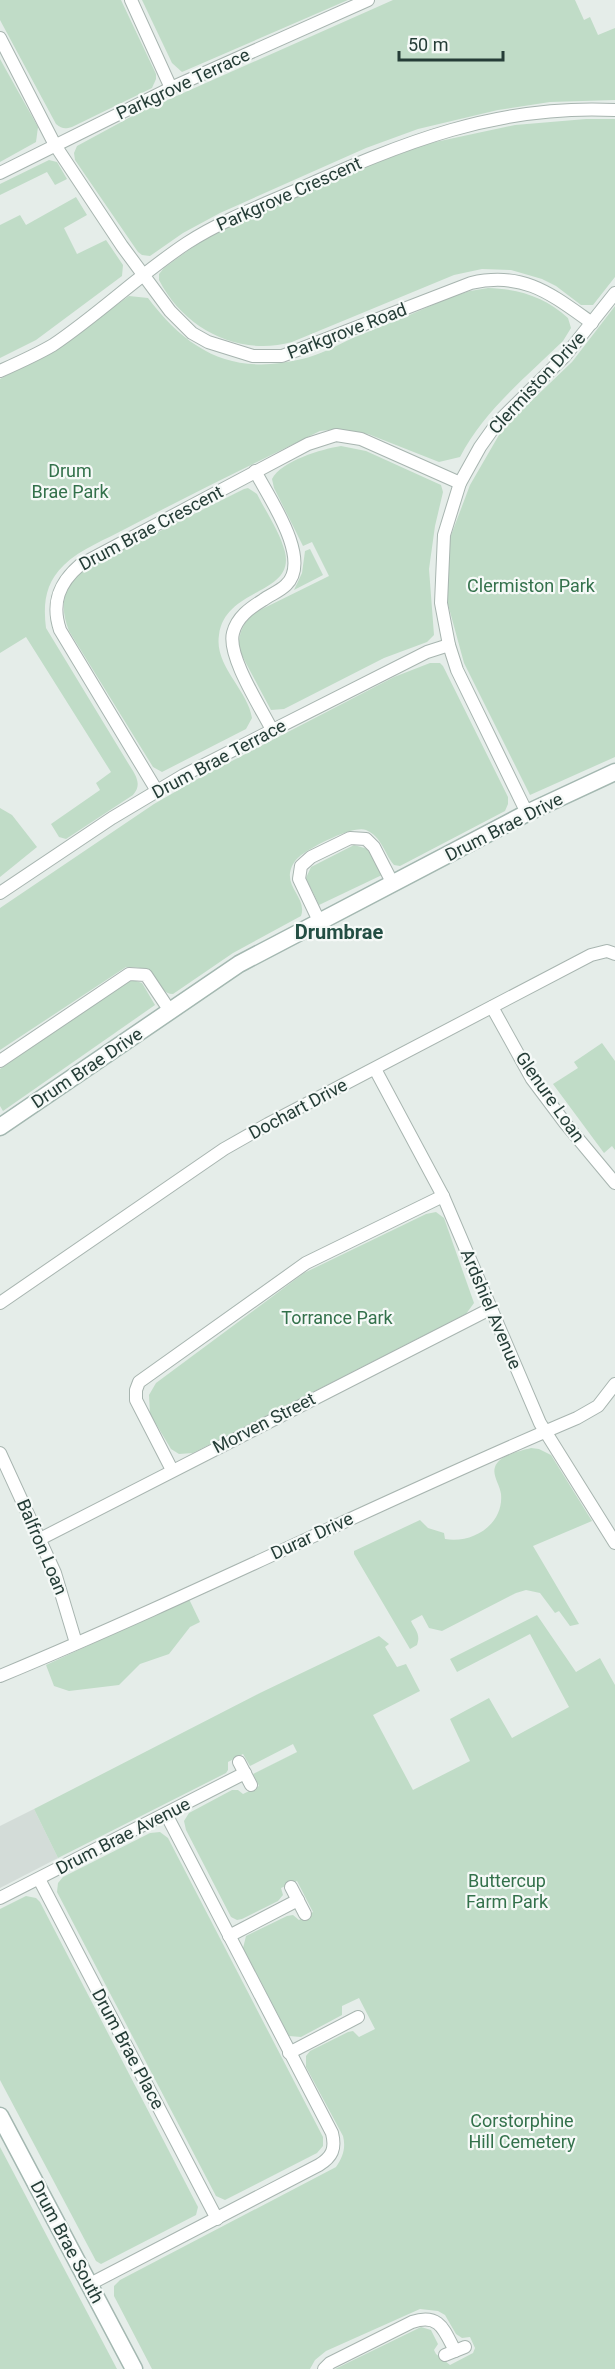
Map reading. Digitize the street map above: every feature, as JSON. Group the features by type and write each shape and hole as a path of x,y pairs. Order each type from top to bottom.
{"street":[{"path":"131,0 171,88"},
{"name":"Parkgrove Terrace","path":"0,173 171,88 368,0"},
{"name":"Parkgrove Road","path":"0,38 56,145 104,221 170,311 192,333 208,342 253,356 282,356 485,279 515,280 544,290 592,323"},
{"name":"Parkgrove Crescent","path":"0,371 55,343 143,274 187,243 225,222 370,158 423,137 517,115 588,108 615,110"},
{"name":"Clermiston Drive","path":"527,813 457,670 449,645 441,603 444,535 460,483 480,447 497,423 565,356 615,293"},
{"name":"Drum Brae Crescent","path":"157,790 60,630 56,618 56,599 68,575 80,565 255,471 308,444 336,435 361,439 460,483"},
{"path":"255,471 288,532 295,557 294,572 288,584 241,615 232,634 234,655 272,730"},
{"name":"Drum Brae Terrace","path":"0,893 157,790 427,652 449,645"},
{"name":"Drum Brae Drive","path":"1,1124 239,964 527,813 615,772"},
{"path":"319,921 299,879 301,866 311,857 350,838 366,839 374,846 393,884"},
{"name":"Dochart Drive","path":"0,1303 224,1149 268,1124 591,955 607,951 615,954"},
{"path":"0,1061 129,974 146,975 170,1011"},
{"name":"Glenure Loan","path":"492,1007 532,1079 615,1183"},
{"name":"Ardshiel Avenue","path":"375,1069 443,1196 545,1432 615,1543"},
{"path":"172,1470 136,1401 135,1390 140,1382 306,1263 443,1196"},
{"name":"Morven Street","path":"40,1539 490,1309"},
{"name":"Durar Drive","path":"0,1676 409,1491 577,1418 598,1406 615,1384"},
{"name":"Balfron Loan","path":"0,1453 55,1573 76,1643"},
{"name":"Drum Brae Avenue","path":"0,1898 166,1814 242,1767 251,1785"},
{"path":"90,2284 319,2165 333,2152 332,2133 166,1814"},
{"name":"Drum Brae Place","path":"39,1879 217,2219"},
{"path":"291,1887 305,1914"},
{"path":"229,1935 298,1900"},
{"path":"289,2053 358,2018"},
{"name":"Drum Brae South","path":"0,2116 134,2369"},
{"path":"324,2369 330,2363 412,2322 427,2319 439,2323 455,2351"}],"shaded area":[{"path":"34,1809 58,1858 0,1888 0,1826"}],"green space":[{"path":"0,0 121,0 156,74 152,88 72,127 60,127 56,124 0,20"},
{"path":"142,0 348,0 182,72 172,63"},
{"path":"393,0 575,0 584,20 590,17 598,35 615,28 615,100 550,102 498,110 418,129 366,148 220,213 183,233 150,256 138,252 75,160 74,153 77,146 136,114"},
{"path":"0,59 38,127 36,142 0,162"},
{"path":"615,119 615,277 593,305 581,305 556,286 542,279 511,270 482,269 454,275 292,342 272,346 252,346 215,335 198,325 170,297 159,280 159,274 164,268 201,241 368,166 426,144 515,125"},
{"path":"49,160 57,162 67,179 55,185 47,172 0,195 0,184"},
{"path":"76,197 87,215 64,228 77,254 106,240 123,265 122,276 36,340 0,358 0,225 20,215 26,225"},
{"name":"Drum Brae Park","path":"488,288 521,292 541,300 568,318 571,328 563,341 493,410 460,457 439,462 368,434 337,429 320,431 94,545 70,559 58,572 49,587 45,602 46,628 133,771 138,783 133,795 66,839 59,837 51,824 100,790 96,783 111,772 26,637 0,653 0,379 51,352 129,296 148,298 180,333 197,346 214,355 255,364 277,363 309,357 451,297"},
{"name":"Clermiston Park","path":"615,306 615,757 530,795 464,663 446,597 450,538 470,485 503,428 572,362"},
{"path":"341,446 366,451 441,485 443,492 429,569 434,635 427,642 384,658 284,709 271,710 239,650 242,628 256,612 329,576 312,542 303,546 274,488 272,479 293,461"},
{"path":"248,488 257,494 285,552 285,566 280,576 270,585 233,608 224,619 219,635 221,657 244,698 252,718 246,729 162,772 153,767 69,631 64,613 67,589 84,569"},
{"path":"310,549 323,575 294,590 302,573 305,551"},
{"path":"430,663 440,663 443,666 508,797 505,811 400,866 394,865 376,837 366,830 351,831 331,838 304,853 292,866 290,879 302,905 301,916 233,953 173,994 163,989 153,974 147,970 126,967 0,1050 0,908 154,804 201,777 394,677"},
{"path":"0,808 12,815 37,847 0,877"},
{"path":"354,845 368,849 382,875 319,905 306,878 311,867"},
{"path":"133,980 142,983 155,1005 3,1111 0,1106 0,1069 125,982"},
{"path":"602,1043 615,1061 615,1150 612,1146 604,1153 553,1084 578,1068 574,1062"},
{"name":"Torrance Park","path":"436,1212 444,1218 474,1303 466,1314 193,1453 179,1454 171,1449 150,1414 149,1395 156,1383 304,1273 426,1214"},
{"path":"531,1448 551,1455 592,1521 533,1546 579,1624 570,1626 559,1611 555,1613 540,1593 526,1590 442,1631 429,1628 422,1615 411,1621 418,1638 417,1645 410,1649 354,1551 420,1520 428,1528 444,1533 445,1539 466,1538 485,1530 492,1523 501,1505 501,1494 495,1473 497,1463 510,1454"},
{"path":"189,1599 200,1622 190,1627 169,1654 140,1664 119,1685 69,1691 54,1686 46,1665"},
{"path":"537,1615 576,1672 600,1658 615,1685 615,2369 335,2369 421,2327 431,2330 438,2344 434,2350 436,2354 450,2365 473,2353 475,2348 470,2337 462,2338 456,2334 445,2315 438,2311 420,2309 326,2351 315,2360 310,2369 152,2369 114,2296 114,2286 120,2280 336,2167 343,2152 343,2136 306,2067 306,2056 310,2051 348,2032 353,2031 359,2037 375,2029 359,1998 342,2006 342,2015 301,2037 289,2036 243,1948 246,1936 287,1916 293,1915 299,1920 313,1912 297,1881 281,1888 283,1895 278,1901 242,1919 237,1920 231,1917 186,1830 184,1821 189,1813 232,1790 238,1790 243,1794 259,1786 253,1774 297,1752 293,1744 250,1766 243,1754 228,1762 226,1773 58,1858 34,1809 262,1692 379,1636 389,1644 385,1647 397,1667 406,1664 420,1691 373,1715 413,1790 470,1761 450,1719 489,1698 512,1738 569,1707 530,1634 457,1672 450,1659"},
{"path":"160,1832 168,1838 323,2137 323,2146 317,2153 225,2200 216,2196 57,1892 58,1883 63,1877 150,1833"},
{"path":"26,1896 36,1898 40,1902 198,2207 196,2215 101,2264 96,2261 0,2080 0,1909"},
{"path":"0,2147 117,2369 0,2369"}],"district":[{"name":"Drumbrae","path":"339,932"}],"park label":[{"name":"Buttercup Farm Park","path":"507,1891"},
{"name":"Corstorphine Hill Cemetery","path":"522,2131"}]}
